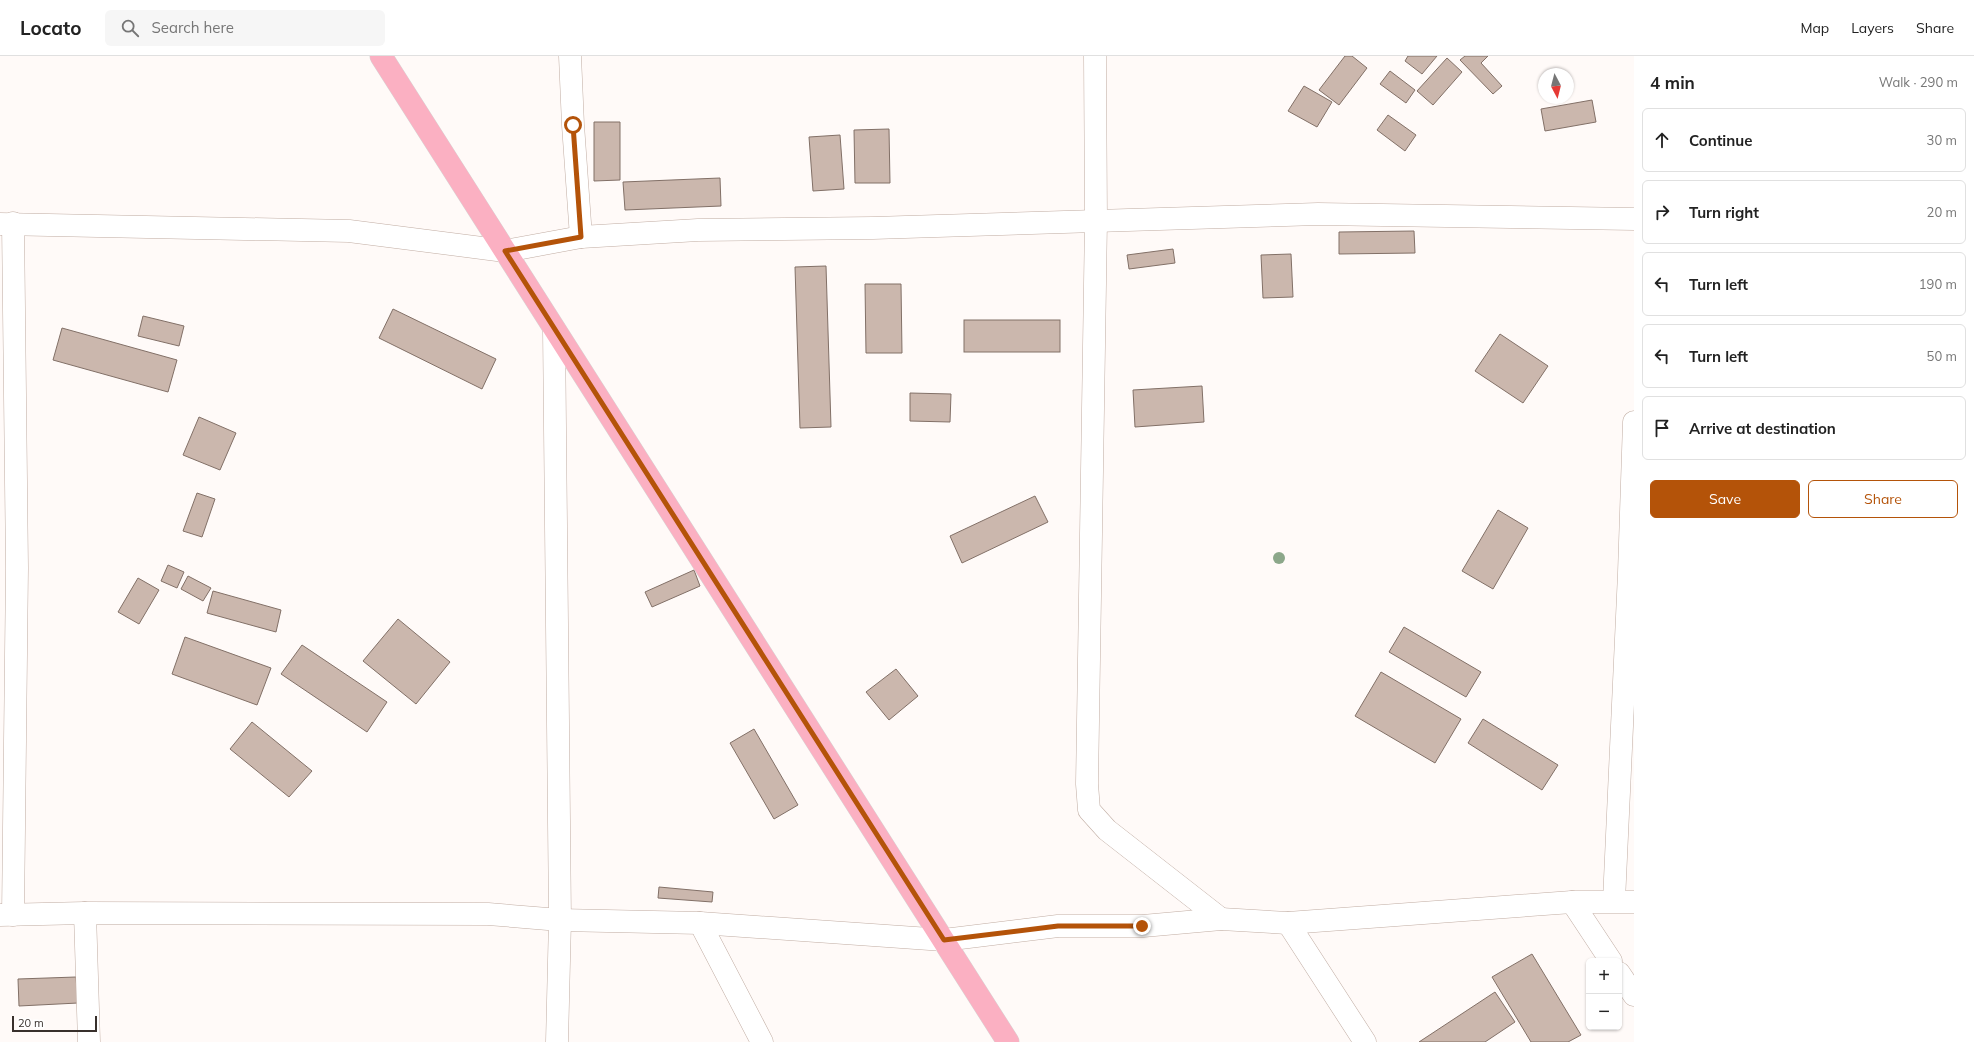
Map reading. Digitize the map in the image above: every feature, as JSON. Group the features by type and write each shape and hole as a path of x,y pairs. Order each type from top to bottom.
{"main road":[{"path":"381,56 1008,1042"}],"street":[{"path":"570,56 581,237"},
{"path":"1095,56 1096,220 1087,784 1089,810 1107,830 1221,920"},
{"path":"1634,219 1318,214 873,228 698,230 581,237 505,251 349,231 6,224 17,568 6,915 85,913 488,914 560,920 700,923 944,940 1058,926 1142,926 1221,920 1288,923 1572,902 1624,902 1629,581 1634,422"},
{"path":"554,329 560,920 557,1042"},
{"path":"1572,902 1609,958"},
{"path":"85,913 89,1042"},
{"path":"700,923 762,1042"},
{"path":"1288,923 1365,1042"},
{"path":"1622,977 1634,995"}],"building":[{"path":"1345,56 1352,56 1367,68 1339,105 1319,90"},
{"path":"1408,56 1437,56 1422,74 1405,61"},
{"path":"1465,56 1488,56 1481,63 1502,86 1493,94 1460,60"},
{"path":"1447,58 1462,72 1433,105 1417,91"},
{"path":"1390,71 1415,90 1406,103 1380,84"},
{"path":"1304,86 1332,102 1317,127 1288,111"},
{"path":"1592,100 1596,122 1545,131 1541,109"},
{"path":"1388,115 1416,135 1405,151 1377,130"},
{"path":"594,122 620,122 620,180 594,181"},
{"path":"889,129 890,183 855,183 854,130"},
{"path":"840,135 844,189 813,191 809,137"},
{"path":"720,178 721,206 625,210 623,182"},
{"path":"1414,231 1415,253 1339,254 1339,232"},
{"path":"1173,249 1175,263 1129,269 1127,255"},
{"path":"1291,254 1293,297 1263,298 1261,255"},
{"path":"826,266 831,427 800,428 795,267"},
{"path":"865,284 901,284 902,353 866,353"},
{"path":"393,309 496,359 482,389 379,338"},
{"path":"143,316 184,326 179,346 138,336"},
{"path":"964,320 1060,320 1060,352 964,352"},
{"path":"62,328 177,360 168,392 53,360"},
{"path":"1500,334 1548,366 1523,403 1475,371"},
{"path":"1202,386 1204,422 1135,427 1133,390"},
{"path":"910,393 951,394 950,422 910,421"},
{"path":"199,417 236,433 220,470 183,455"},
{"path":"197,493 215,499 202,537 183,531"},
{"path":"1035,496 1048,522 962,563 950,536"},
{"path":"1498,510 1528,528 1493,589 1462,571"},
{"path":"168,565 184,572 177,588 161,581"},
{"path":"694,570 700,586 652,607 645,592"},
{"path":"188,576 211,588 203,601 181,589"},
{"path":"138,578 159,590 139,624 118,612"},
{"path":"213,591 281,610 276,632 207,613"},
{"path":"398,619 450,662 416,704 363,661"},
{"path":"1404,627 1481,672 1466,697 1389,652"},
{"path":"185,637 271,668 257,705 172,674"},
{"path":"302,645 387,702 367,732 281,674"},
{"path":"896,669 918,696 889,720 866,692"},
{"path":"1381,672 1461,719 1435,763 1355,716"},
{"path":"1483,719 1558,765 1542,790 1468,743"},
{"path":"252,722 312,771 289,797 230,749"},
{"path":"754,729 798,805 774,819 730,743"},
{"path":"659,887 713,892 712,902 658,898"},
{"path":"1532,954 1581,1035 1568,1042 1531,1042 1492,977"},
{"path":"76,977 78,1003 19,1006 18,979"},
{"path":"1495,992 1515,1022 1485,1042 1419,1042"}],"route":[{"path":"573,125 581,237 505,251 944,940 1058,926 1142,926"}]}
